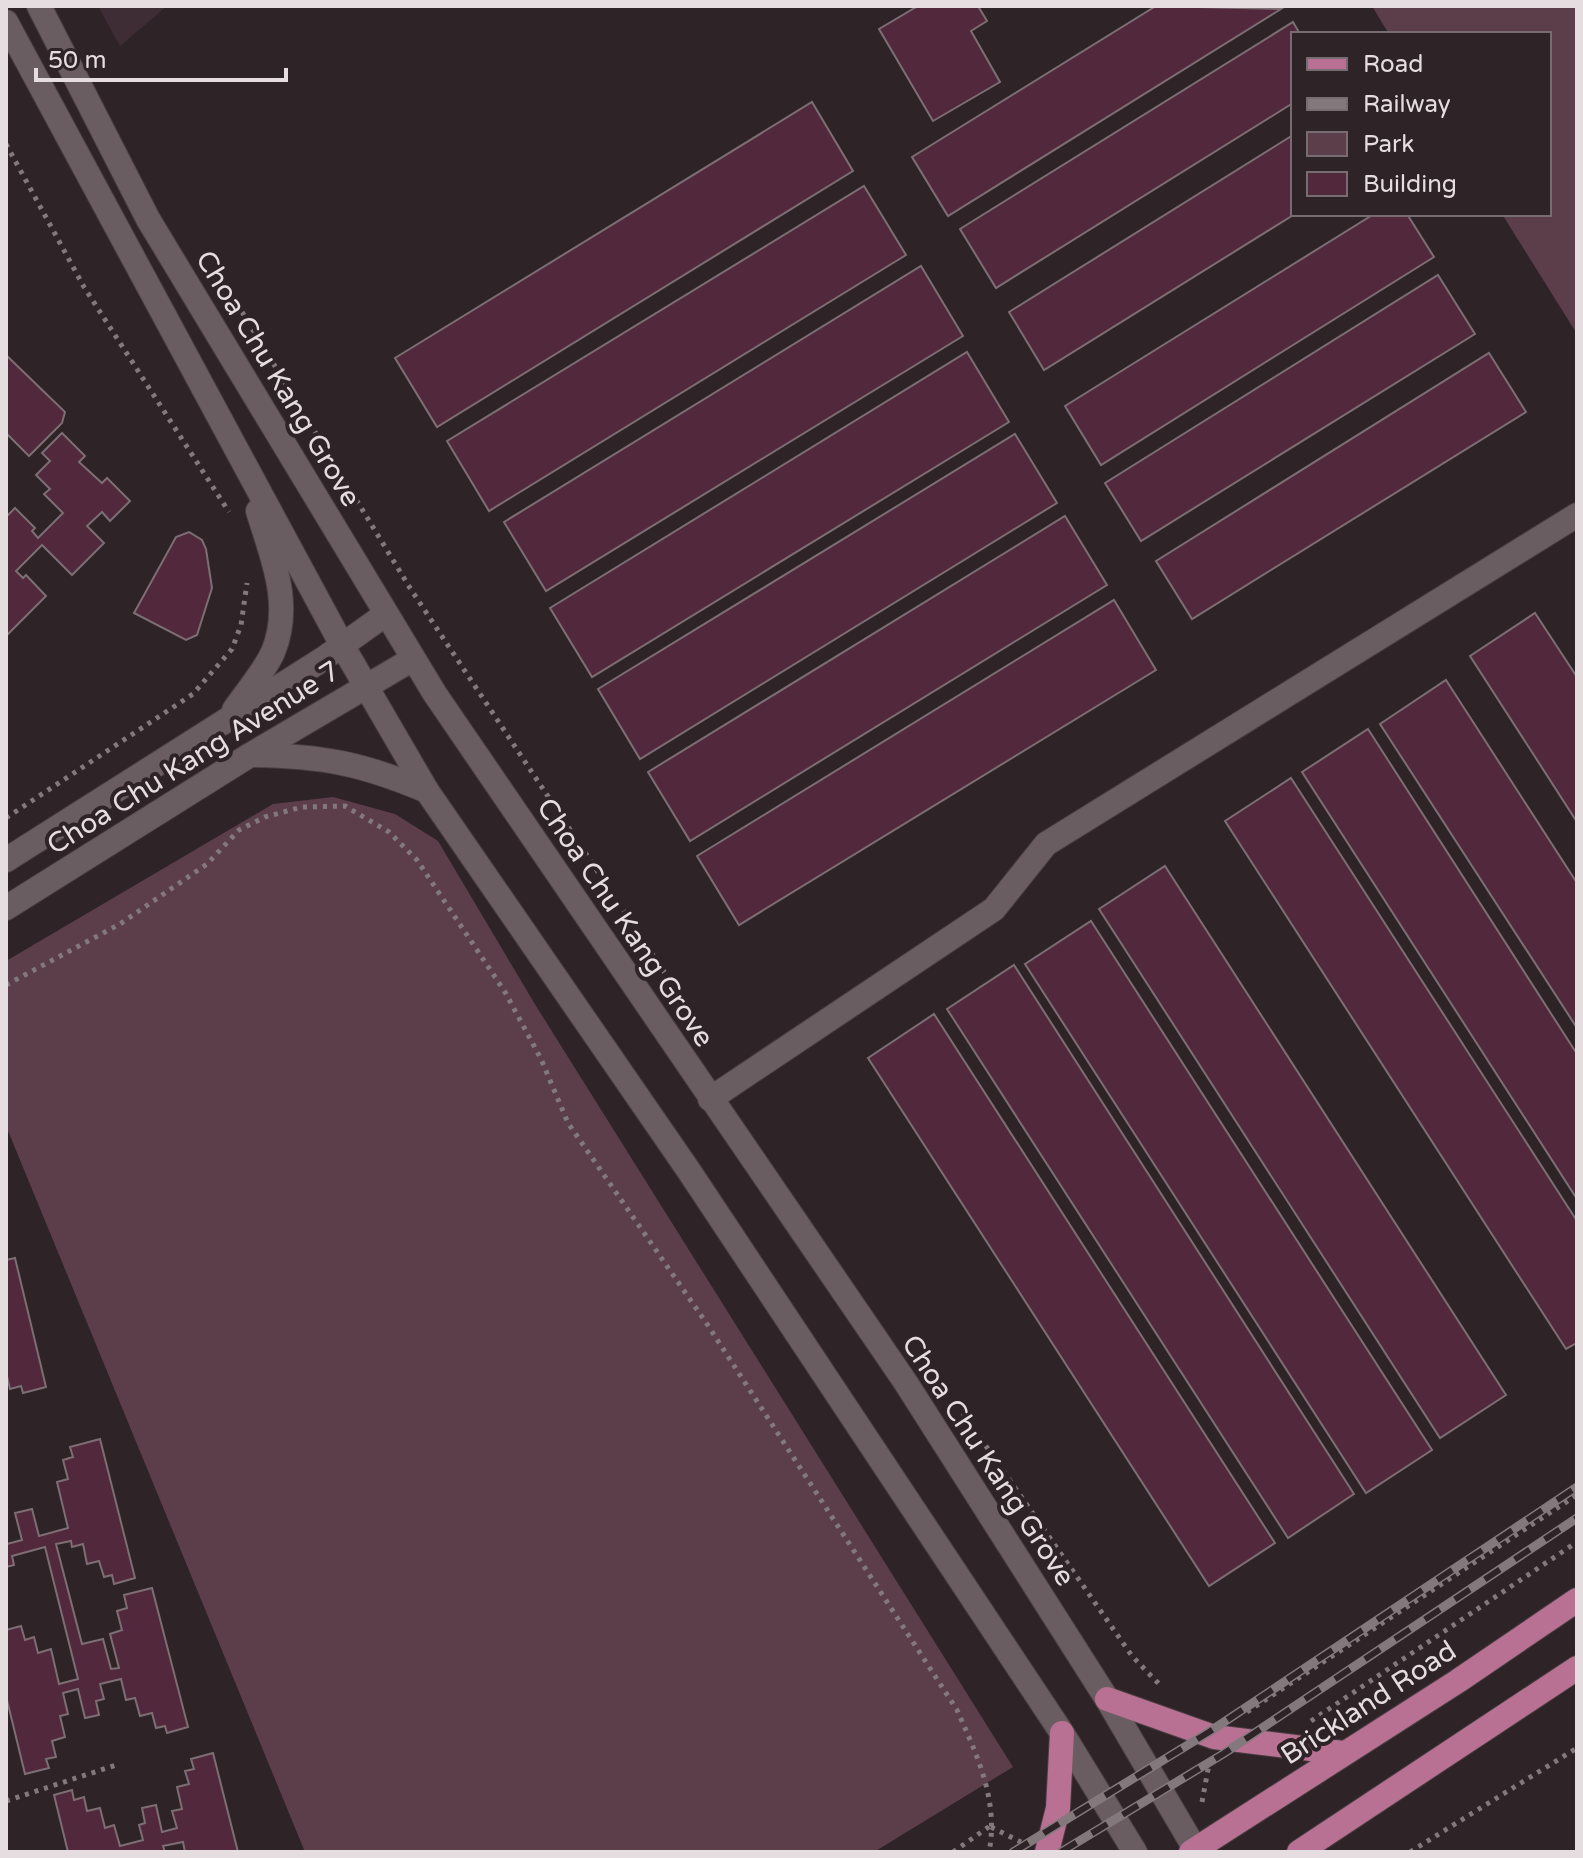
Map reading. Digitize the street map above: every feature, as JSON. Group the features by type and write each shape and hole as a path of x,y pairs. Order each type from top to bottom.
{"main road":[{"name":"Brickland Road","path":"1194,1851 1577,1600"},
{"path":"1299,1852 1577,1668"},
{"path":"1107,1699 1214,1737 1343,1753"},
{"path":"1038,1849 1058,1808 1062,1733"}],"street":[{"name":"Choa Chu Kang Grove","path":"39,6 148,219 413,659 906,1383 1107,1699 1194,1851"},
{"path":"6,22 342,645 427,791 689,1171 1062,1733 1135,1852"},
{"path":"227,720 272,654 278,636 283,589 239,452"},
{"path":"710,1099 994,909 1046,844 1577,515"},
{"name":"Choa Chu Kang Avenue 7","path":"6,860 227,720 386,614"},
{"name":"Choa Chu Kang Avenue 7","path":"6,908 250,755 413,659"},
{"path":"250,755 316,756 378,770 427,791"}],"path":[{"path":"6,144 84,287 234,524"},
{"path":"237,305 410,588 699,1025"},
{"path":"6,818 193,694 232,649 241,625 246,573"},
{"path":"6,985 120,924 207,864 239,830 265,817 302,807 345,806 389,832 417,860 505,992 541,1059 568,1123 707,1324 957,1710 986,1774 989,1852"},
{"path":"962,1411 1132,1656 1170,1695"},
{"path":"1244,1714 1577,1495"},
{"path":"1302,1727 1577,1542"},
{"path":"1410,1852 1577,1748"},
{"path":"6,1801 116,1765"},
{"path":"990,1826 1038,1849"},
{"path":"953,1852 990,1826"}],"shaded area":[{"path":"98,6 167,6 120,46"}],"green space":[{"path":"1372,6 1577,6 1577,334 1503,216 1551,216 1551,32 1388,32"},
{"path":"333,797 395,814 438,841 536,1006 1013,1767 874,1852 305,1852 6,1126 6,961 273,804"}],"building":[{"path":"918,6 978,6 987,21 971,31 1000,82 933,121 879,29"},
{"path":"1156,6 1281,9 948,216 912,157"},
{"path":"1293,22 1299,32 1291,32 1291,104 996,288 960,229"},
{"path":"812,102 853,171 437,427 395,358"},
{"path":"1291,136 1292,216 1044,370 1009,312"},
{"path":"864,186 906,255 489,511 447,441"},
{"path":"1371,216 1408,216 1434,257 1101,465 1065,406"},
{"path":"921,266 963,336 546,591 504,522"},
{"path":"1438,275 1475,334 1141,541 1105,483"},
{"path":"967,352 1009,422 592,677 550,608"},
{"path":"1489,353 1526,412 1192,619 1156,561"},
{"path":"6,355 65,412 62,423 29,456 6,433"},
{"path":"62,433 85,456 79,462 102,483 107,478 130,501 110,521 102,512 87,526 104,543 72,575 42,545 16,571 23,578 26,575 46,596 6,636 6,517 15,508 35,528 32,531 38,538 63,513 44,494 50,489 36,475 50,461 42,453"},
{"path":"1015,434 1057,503 640,759 598,689"},
{"path":"1065,516 1107,585 690,841 648,772"},
{"path":"189,532 202,540 206,549 212,588 197,635 186,640 134,613 176,537"},
{"path":"1114,600 1156,670 739,925 697,856"},
{"path":"1535,613 1577,677 1577,822 1470,656"},
{"path":"1446,680 1577,883 1577,1028 1380,724"},
{"path":"1368,729 1577,1054 1577,1199 1302,772"},
{"path":"1291,778 1577,1221 1577,1343 1566,1349 1225,821"},
{"path":"1165,866 1506,1395 1440,1438 1099,909"},
{"path":"1091,921 1432,1450 1366,1493 1025,964"},
{"path":"1014,965 1354,1494 1288,1538 947,1009"},
{"path":"934,1014 1275,1543 1209,1586 868,1058"},
{"path":"15,1258 46,1387 23,1393 21,1386 10,1389 6,1372 6,1260"},
{"path":"100,1439 135,1578 114,1584 112,1575 104,1577 99,1561 87,1564 83,1544 72,1547 71,1541 56,1544 82,1644 103,1639 111,1669 119,1668 110,1634 122,1630 117,1611 127,1608 124,1595 152,1588 188,1727 167,1733 165,1726 156,1728 152,1713 140,1716 135,1698 126,1700 121,1679 100,1684 104,1699 96,1701 99,1715 85,1718 78,1689 63,1693 68,1714 60,1716 65,1737 52,1741 56,1757 46,1759 49,1768 25,1774 6,1696 6,1630 21,1626 25,1640 34,1637 38,1653 51,1649 59,1684 78,1679 45,1547 12,1556 14,1565 6,1567 6,1539 7,1544 22,1540 15,1513 32,1509 39,1536 68,1528 57,1482 68,1479 63,1460 73,1457 70,1447"},
{"path":"213,1753 238,1852 185,1852 183,1842 163,1846 165,1852 68,1852 54,1795 72,1790 74,1800 84,1797 87,1811 100,1808 105,1828 114,1825 120,1846 143,1840 139,1825 145,1823 142,1808 156,1805 162,1832 177,1828 172,1811 182,1809 177,1787 189,1784 185,1771 194,1769 191,1759"}],"railway":[{"path":"1013,1852 1209,1732 1577,1487"},
{"path":"1061,1852 1223,1754 1577,1518"}]}
